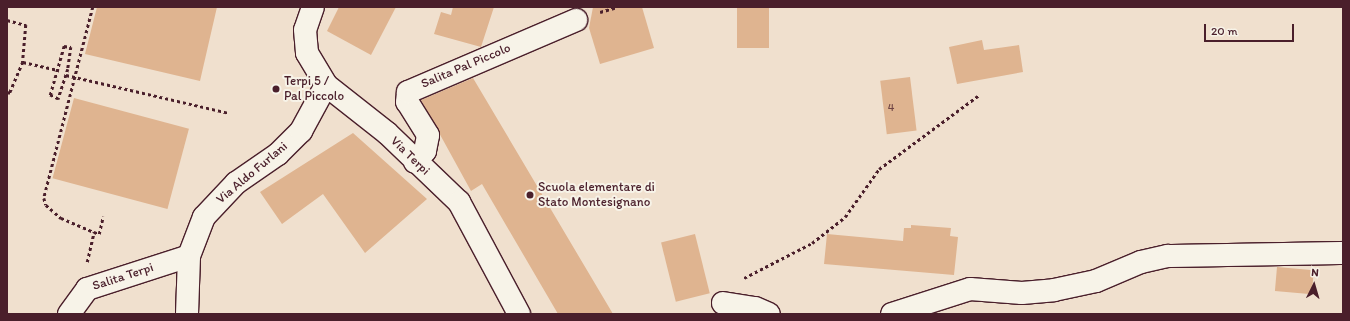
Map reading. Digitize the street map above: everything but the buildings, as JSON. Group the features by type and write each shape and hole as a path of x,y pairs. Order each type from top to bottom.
{"street":[{"name":"Via Terpi","path":"313,7 305,30 307,53 326,85 387,133 415,162 458,202 519,314"},
{"name":"Salita Pal Piccolo","path":"415,162 425,151 428,135 407,102 408,92 576,20"},
{"name":"Via Aldo Furlani","path":"187,314 189,256 201,224 216,202 278,154 301,131 326,85"},
{"path":"892,314 970,289 1022,293 1054,290 1096,281 1141,262 1168,256 1343,253"},
{"name":"Salita Terpi","path":"69,314 87,289 189,256"},
{"path":"724,303 755,308 769,314"}],"path":[{"path":"93,7 44,198 46,205 62,218 99,234 103,216"},
{"path":"7,20 26,25 24,62 10,93 7,93"},
{"path":"64,46 71,47 66,75 58,98 50,95 59,70 64,46"},
{"path":"24,62 59,70"},
{"path":"66,75 229,112"},
{"path":"724,303 745,277 812,243 845,217 879,169 979,95"}],"place":[{"name":"Terpi 5 / Pal Piccolo","path":"276,89"},
{"name":"Scuola elementare di Stato Montesignano","path":"530,195"}]}
